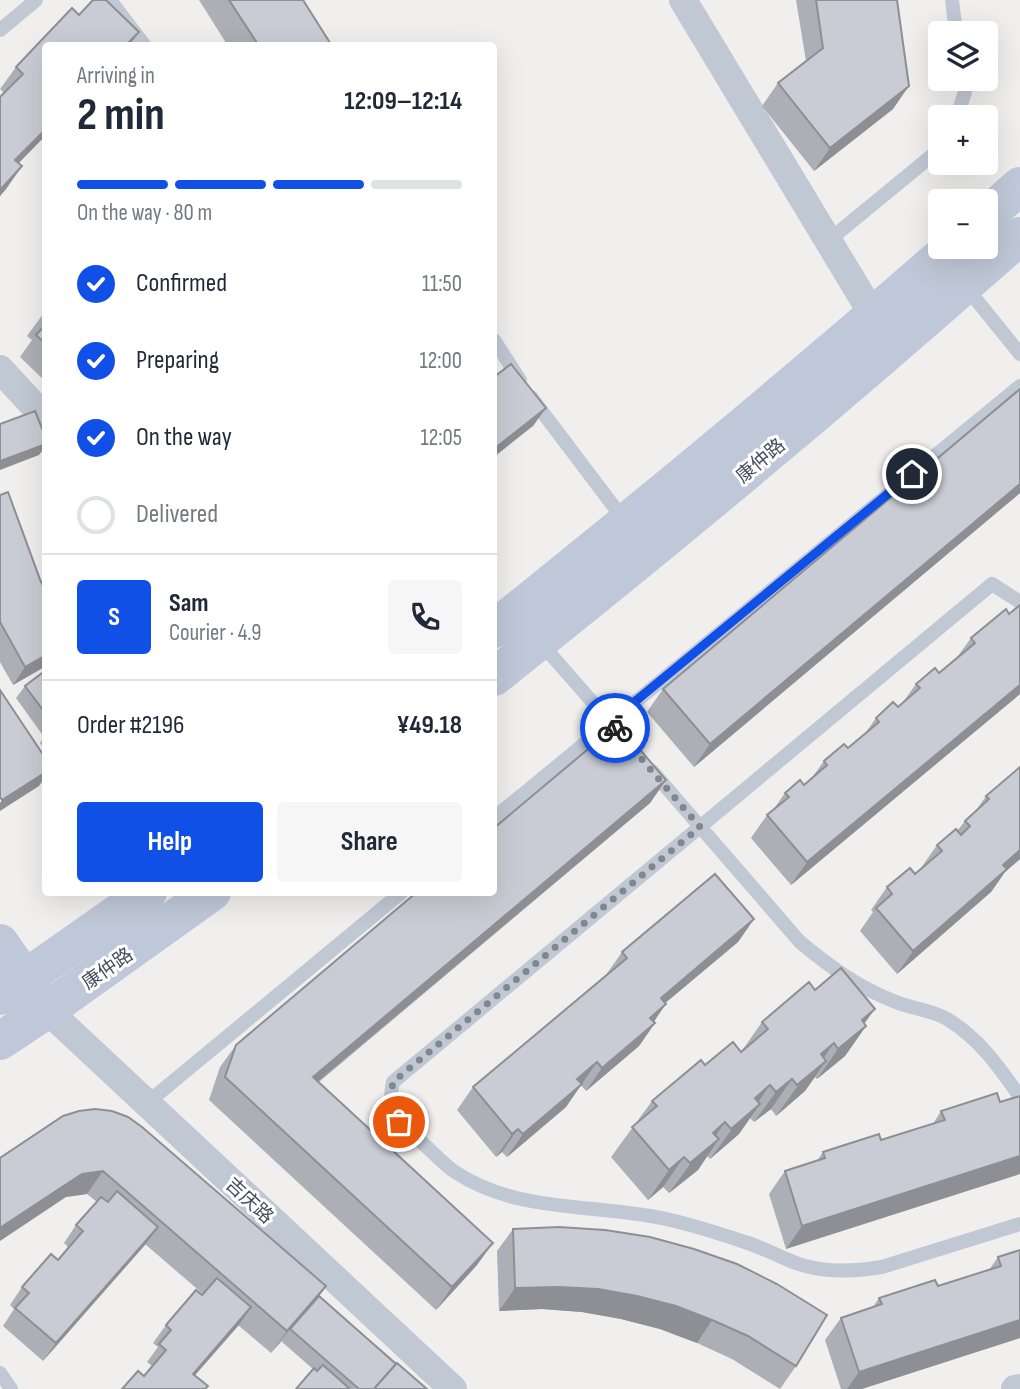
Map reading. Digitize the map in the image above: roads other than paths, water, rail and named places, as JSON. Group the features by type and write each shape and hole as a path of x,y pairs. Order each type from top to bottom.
{"main road":[{"path":"998,205 1020,186"},
{"name":"康仲路","path":"497,675 774,449 1020,236"},
{"name":"康仲路","path":"497,627 749,420 938,259"},
{"name":"康仲路","path":"19,1010 144,896"},
{"name":"康仲路","path":"19,1010 205,896"},
{"name":"吉庆路","path":"0,943 19,1010"}],"street":[{"path":"683,0 873,315"},
{"path":"0,369 42,413"},
{"name":"吉庆路","path":"19,1010 147,1103 453,1389"}],"lane":[{"path":"0,30 36,0"},
{"path":"110,0 142,42"},
{"path":"952,0 955,21"},
{"path":"828,241 928,159"},
{"path":"964,286 1020,354"},
{"path":"497,345 530,396 626,522"},
{"path":"497,816 1020,386"},
{"path":"1020,602 992,584 393,1082 391,1094 392,1106 399,1122 455,1171 494,1191 544,1204 620,1211 664,1219 740,1240 815,1268 837,1271 882,1266 1020,1224"},
{"path":"539,641 628,743"},
{"path":"646,764 800,942 849,980 879,996 944,1017 966,1032 985,1050 1020,1097"},
{"path":"147,1103 397,896"},
{"path":"0,1373 11,1389"}]}
